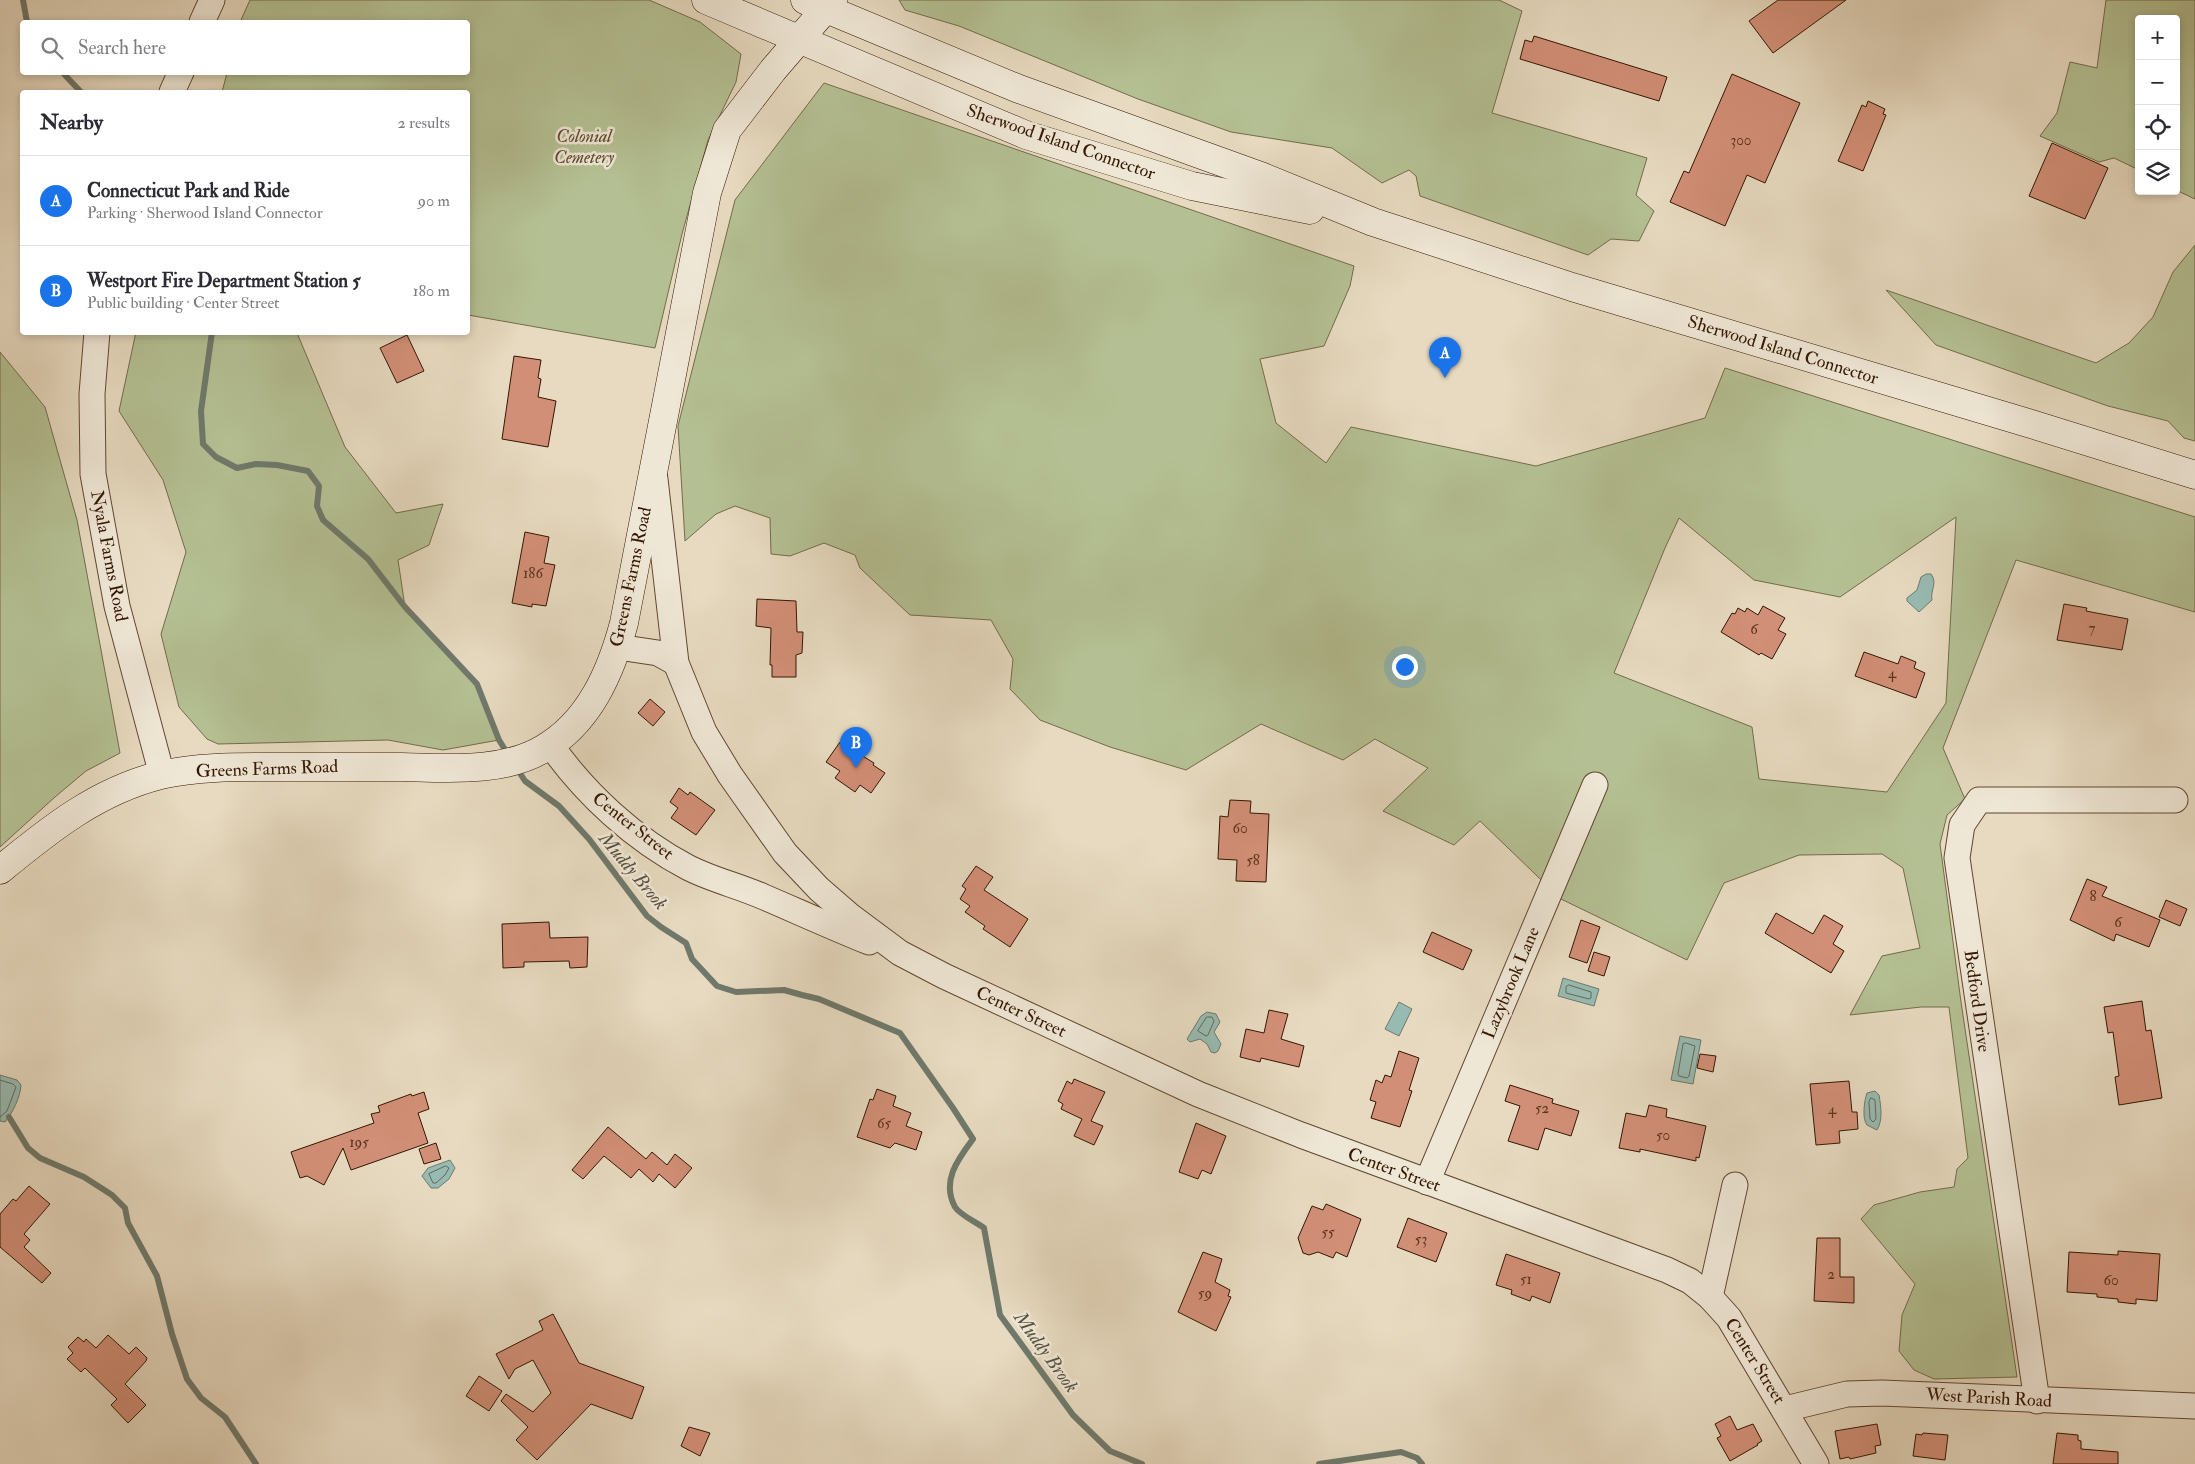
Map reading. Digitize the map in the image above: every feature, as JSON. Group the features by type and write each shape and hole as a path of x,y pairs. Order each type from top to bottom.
{"main road":[{"name":"Sherwood Island Connector","path":"706,0 999,124 1096,158 1192,186 1373,222"},
{"name":"Sherwood Island Connector","path":"821,3 1019,89 1263,178 1373,222 1581,290 2028,423 2195,476"},
{"name":"Greens Farms Road","path":"0,870 54,826 102,796 162,775 221,767 460,768 507,763 540,750 577,722 592,702 618,647 707,193 727,130 798,40 821,3"}],"street":[{"path":"203,20 212,0"},
{"path":"173,90 180,75"},
{"name":"Nyala Farms Road","path":"98,335 92,394 93,474 117,606 162,775"},
{"name":"Center Street","path":"654,469 676,663 704,732 730,774 785,853 819,889 849,916 900,953 944,976 1198,1094 1301,1135 1667,1270 1690,1282 1710,1297 1729,1318 1816,1464"},
{"path":"618,647 658,653 676,663"},
{"name":"Center Street","path":"540,750 657,849 690,868 900,953"},
{"name":"Lazybrook Lane","path":"1427,1182 1595,785"},
{"name":"Bedford Drive","path":"2037,1401 1957,858 1962,825 1979,800 2175,800"},
{"path":"1710,1297 1736,1185"},
{"name":"West Parish Road","path":"1784,1409 1846,1394 1882,1393 2037,1401 2195,1406"}],"green space":[{"name":"Colonial Cemetery","path":"250,0 649,0 700,22 741,54 736,82 708,140 682,234 655,348 470,315 470,90 223,90 226,75 470,75 470,20 241,20"},
{"path":"899,0 1499,0 1522,11 1492,113 1647,158 1636,195 1654,211 1639,241 1611,239 1588,255 1420,196 1416,176 1409,170 1382,183 1332,148 1231,132 1138,99 959,26 905,10"},
{"path":"2106,0 2195,0 2195,199 2180,192 2180,15 2135,15 2135,168 2114,158 2099,162 2040,136 2057,113 2070,62 2097,68"},
{"path":"824,83 1354,266 1350,286 1324,346 1260,359 1276,423 1326,463 1351,427 1536,466 1705,418 1725,368 2195,517 2195,612 2016,560 1943,748 1965,799 1947,815 1940,844 1961,1002 2017,1377 1934,1379 1914,1370 1899,1351 1902,1315 1915,1284 1861,1219 1874,1205 1920,1192 1954,1187 1957,1169 1968,1158 1949,1007 1921,1007 1850,1015 1882,956 1920,948 1903,868 1882,854 1799,855 1724,883 1687,960 1561,899 1480,821 1454,845 1383,811 1428,768 1375,739 1343,760 1261,724 1186,770 1110,747 1040,720 1010,689 1013,659 991,620 910,615 860,568 855,555 824,543 790,556 771,554 770,518 735,506 716,514 685,541 678,426 735,200","holes":["1956,517 1946,703 1887,792 1759,779 1752,727 1614,673 1679,518 1754,580 1840,597"]},
{"path":"2195,245 2195,441 2184,438 2168,421 2108,406 1936,345 1886,290 2096,363 2129,343 2153,317 2173,272"},
{"path":"135,335 298,335 345,447 396,513 443,504 429,545 398,560 405,607 477,684 499,740 443,750 388,740 218,744 207,739 179,707 161,634 186,552 163,480 119,411"},
{"path":"0,352 45,407 77,520 120,753 86,771 0,847"}],"water":[{"path":"1931,574 1934,580 1932,600 1919,612 1907,601 1907,598 1917,590 1921,577"},
{"path":"1563,978 1599,989 1594,1006 1558,996"},
{"path":"1399,1002 1412,1009 1399,1036 1385,1029"},
{"path":"1207,1012 1216,1014 1220,1022 1214,1032 1221,1044 1215,1053 1211,1052 1207,1044 1200,1039 1190,1042 1187,1039 1201,1016"},
{"path":"1680,1036 1701,1040 1693,1084 1671,1080"},
{"path":"0,1075 17,1080 21,1085 16,1105 5,1122 0,1121"},
{"path":"1875,1091 1879,1095 1881,1109 1881,1118 1877,1130 1867,1125 1864,1114 1867,1093"},
{"path":"450,1160 455,1168 449,1179 438,1188 431,1188 422,1176 428,1168"}],"building":[{"path":"1778,0 1846,0 1773,53 1749,21"},
{"path":"1534,36 1667,77 1659,101 1520,59 1525,40 1532,42"},
{"path":"1732,74 1800,103 1765,183 1747,175 1725,226 1670,202 1684,171 1689,173"},
{"path":"1868,101 1885,109 1883,114 1886,115 1863,171 1838,161 1862,105 1866,107"},
{"path":"2052,143 2108,168 2085,219 2029,196"},
{"path":"407,335 424,371 397,383 380,348"},
{"path":"514,356 541,360 538,378 541,379 538,397 556,401 548,447 502,439"},
{"path":"525,532 549,537 544,563 555,565 546,606 532,604 532,607 512,603"},
{"path":"757,599 796,601 797,632 803,632 802,653 796,655 796,677 772,677 772,665 770,665 771,628 756,626"},
{"path":"2064,604 2087,608 2086,611 2128,619 2122,650 2057,640"},
{"path":"1763,606 1785,618 1778,630 1786,634 1772,659 1761,653 1759,655 1721,632 1732,613 1735,614 1738,608 1745,612 1747,608 1758,615"},
{"path":"1864,652 1898,664 1901,656 1916,662 1914,668 1925,673 1916,698 1855,676"},
{"path":"650,699 665,712 653,726 638,713"},
{"path":"840,742 874,763 873,765 885,773 871,793 860,785 855,792 835,778 840,771 826,762"},
{"path":"679,788 688,795 690,792 715,810 696,835 671,818 678,808 670,802"},
{"path":"1230,800 1251,801 1250,813 1269,814 1266,882 1236,881 1237,860 1218,859 1220,816 1228,817"},
{"path":"976,866 993,877 984,890 1028,919 1010,947 983,929 985,926 965,912 970,906 960,899 966,889 962,886"},
{"path":"2087,879 2107,887 2102,896 2160,920 2149,947 2116,934 2114,941 2070,920"},
{"path":"2166,900 2187,909 2180,926 2159,917"},
{"path":"1776,913 1813,934 1824,915 1843,926 1833,944 1844,951 1831,973 1765,933"},
{"path":"1581,920 1600,927 1587,963 1569,957"},
{"path":"549,922 550,938 588,937 587,967 570,968 569,961 524,962 524,967 503,968 502,924"},
{"path":"1432,932 1472,950 1463,970 1423,952"},
{"path":"1594,952 1610,957 1604,976 1588,971"},
{"path":"2142,1001 2146,1031 2151,1030 2162,1098 2119,1105 2115,1077 2119,1076 2113,1032 2108,1033 2104,1007"},
{"path":"1269,1010 1288,1014 1281,1039 1304,1046 1299,1067 1261,1058 1260,1062 1240,1057 1246,1029 1264,1033"},
{"path":"1399,1051 1419,1058 1409,1090 1412,1091 1400,1127 1371,1118 1376,1102 1370,1100 1376,1080 1382,1083 1385,1075 1391,1077"},
{"path":"1700,1054 1716,1056 1713,1072 1697,1068"},
{"path":"1074,1079 1105,1092 1091,1121 1103,1126 1094,1145 1074,1136 1082,1119 1061,1109 1063,1104 1058,1101 1067,1081 1072,1084"},
{"path":"1849,1081 1852,1112 1857,1112 1858,1129 1839,1131 1840,1143 1816,1145 1810,1084"},
{"path":"1510,1085 1553,1099 1552,1103 1579,1111 1571,1136 1545,1128 1538,1150 1508,1141 1520,1106 1505,1101"},
{"path":"877,1089 896,1096 893,1106 911,1113 906,1126 922,1132 916,1150 895,1143 890,1148 857,1137 870,1099 873,1100"},
{"path":"424,1092 429,1109 418,1113 428,1143 351,1170 343,1148 324,1185 307,1176 300,1178 291,1152 374,1123 371,1114 380,1112 378,1106 411,1094 412,1096"},
{"path":"1649,1105 1667,1109 1666,1117 1706,1126 1699,1158 1696,1157 1696,1161 1640,1149 1640,1152 1619,1148 1626,1113 1646,1117"},
{"path":"1196,1123 1226,1136 1211,1174 1202,1170 1198,1179 1179,1172"},
{"path":"608,1127 646,1159 652,1152 667,1165 675,1154 692,1168 675,1188 659,1174 653,1182 639,1169 631,1178 604,1156 583,1179 572,1170"},
{"path":"436,1143 441,1159 424,1164 419,1149"},
{"path":"29,1186 50,1204 24,1234 30,1240 24,1247 51,1273 42,1283 0,1247 0,1214 13,1199 16,1201"},
{"path":"1326,1204 1361,1219 1347,1257 1336,1252 1333,1258 1318,1252 1309,1255 1303,1253 1298,1238 1312,1206 1323,1210"},
{"path":"1408,1218 1447,1233 1436,1262 1397,1247"},
{"path":"1817,1238 1840,1238 1840,1277 1854,1277 1854,1303 1814,1301"},
{"path":"2118,1251 2160,1254 2157,1301 2136,1299 2136,1304 2118,1302 2118,1299 2097,1297 2097,1294 2067,1292 2069,1252 2118,1255"},
{"path":"1203,1252 1222,1259 1215,1282 1230,1290 1228,1296 1231,1297 1216,1331 1178,1312"},
{"path":"1506,1254 1560,1273 1550,1303 1532,1296 1530,1301 1511,1294 1512,1290 1496,1285"},
{"path":"553,1314 579,1363 644,1387 632,1419 591,1404 537,1460 516,1440 528,1427 501,1401 506,1394 533,1412 551,1393 533,1360 515,1369 509,1379 496,1354 543,1330 539,1321"},
{"path":"108,1335 129,1354 136,1347 147,1358 125,1384 146,1405 128,1423 111,1405 117,1399 85,1368 81,1372 67,1359 73,1353 68,1347 78,1337 84,1342 86,1339 96,1348"},
{"path":"479,1376 502,1391 489,1411 466,1396"},
{"path":"1730,1416 1737,1430 1753,1424 1762,1441 1730,1461 1717,1438 1721,1436 1715,1424"},
{"path":"1877,1424 1881,1445 1875,1446 1876,1453 1850,1459 1849,1457 1840,1459 1835,1431"},
{"path":"689,1427 710,1433 700,1456 681,1446"},
{"path":"1923,1433 1948,1435 1945,1460 1913,1456 1916,1434 1922,1435"},
{"path":"2057,1433 2078,1435 2078,1440 2081,1441 2081,1449 2118,1452 2118,1464 2053,1464"}],"waterway":[{"name":"Muddy Brook","path":"23,0 27,20"},
{"name":"Muddy Brook","path":"65,75 79,90"},
{"name":"Muddy Brook","path":"212,335 201,411 203,444 216,457 237,468 256,464 277,465 308,471 319,486 317,506 323,520 368,559 405,607 477,684 499,740 509,756"},
{"name":"Muddy Brook","path":"516,767 525,781 559,806 589,839 647,916 686,943 692,959 717,986 736,992 784,990 819,999 900,1033 973,1139 953,1171 950,1188 951,1197 957,1210 984,1228 1000,1315 1073,1415 1110,1451 1142,1464"},
{"path":"9,1117 28,1148 40,1158 84,1177 112,1195 125,1208 128,1223 157,1276 172,1334 187,1379 201,1398 225,1417 256,1464"},
{"name":"Muddy Brook","path":"1319,1464 1401,1452 1417,1458 1422,1464"}],"place":[{"name":"Connecticut Park and Ride","path":"1445,378"},
{"name":"Westport Fire Department Station 5","path":"856,768"}]}
